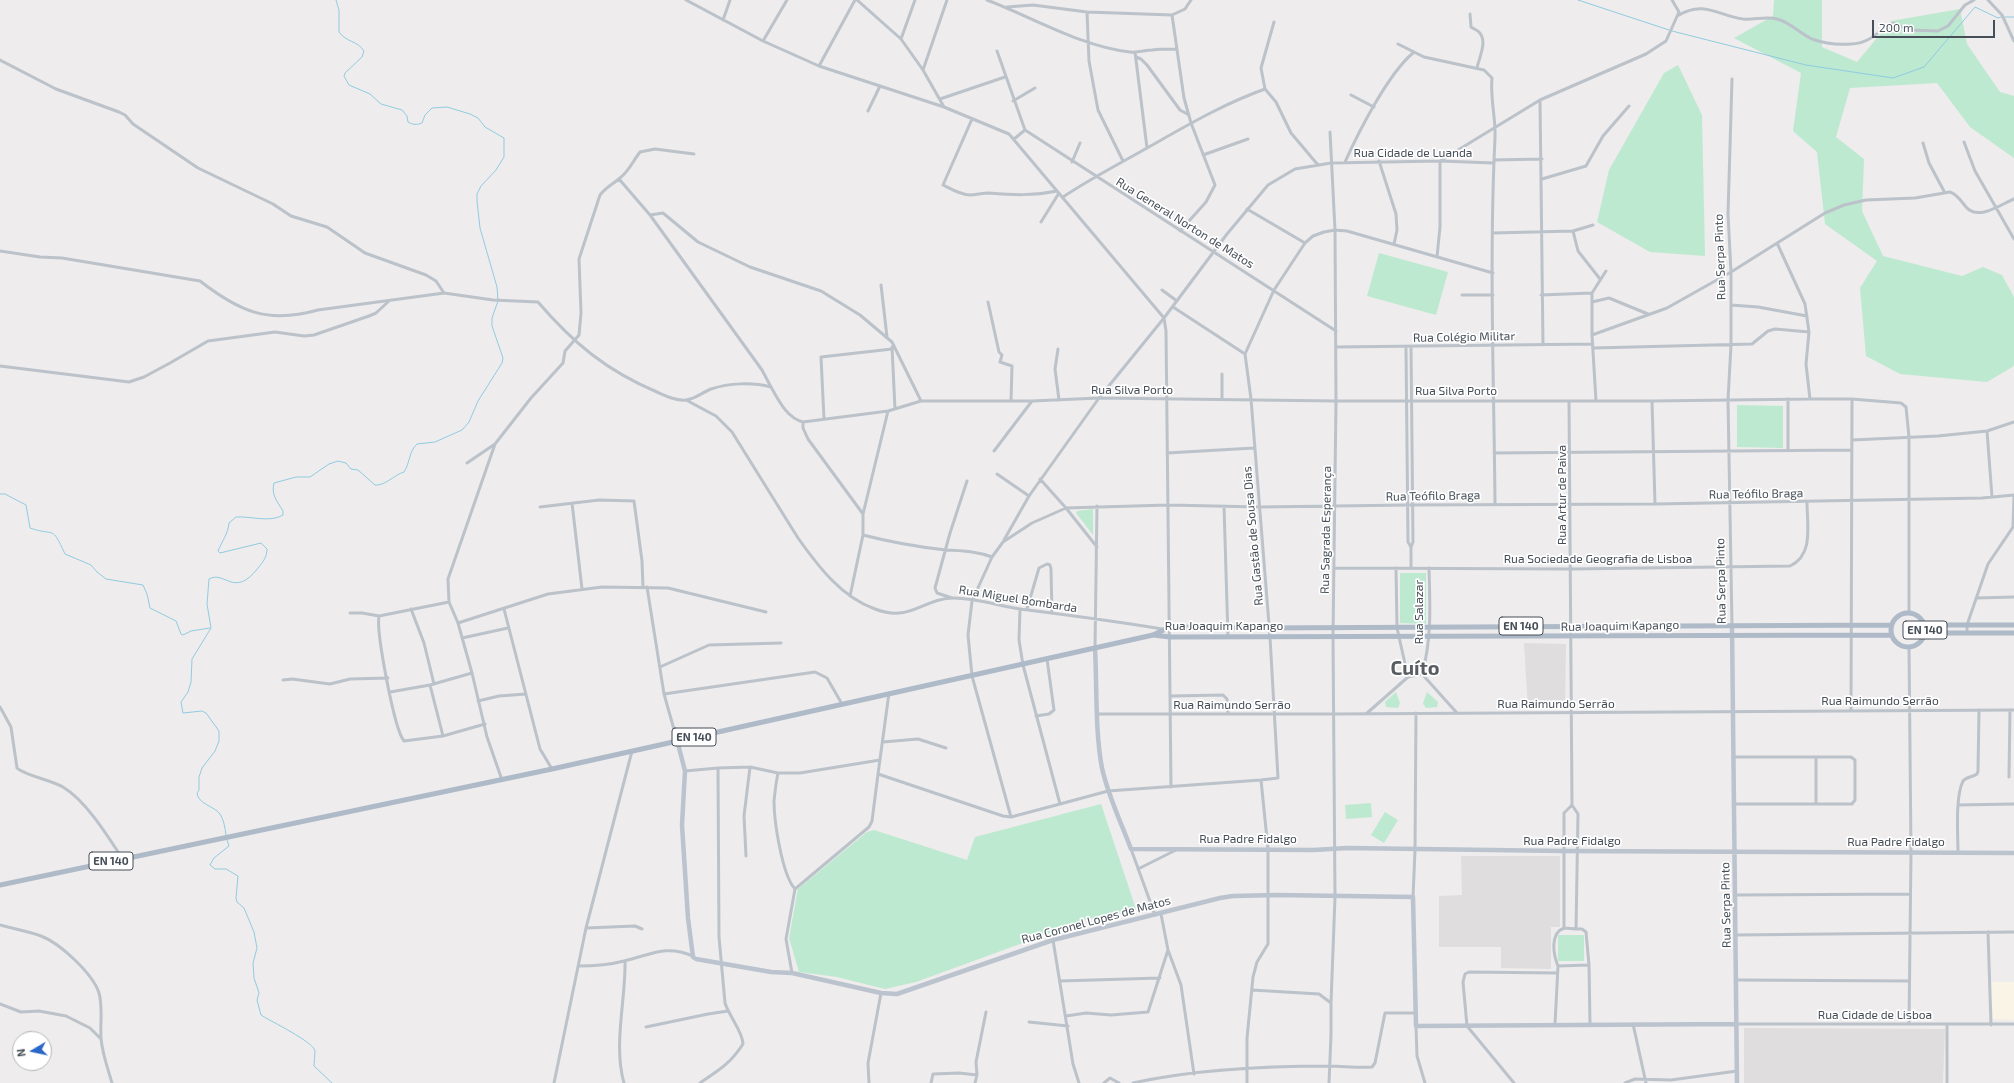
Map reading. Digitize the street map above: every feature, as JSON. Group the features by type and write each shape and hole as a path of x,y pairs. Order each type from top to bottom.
{"main road":[{"name":"EN 140","path":"1909,613 1918,616 1924,625 1924,633 1919,642 1909,647 1898,644 1891,634 1891,625 1898,616 1909,613"},
{"name":"Rua Joaquim Kapango","path":"1153,635 1162,629 1170,627 1397,628 1570,625 1891,625"},
{"path":"1793,625 1793,635"},
{"name":"EN 140","path":"1924,625 2014,625"},
{"path":"1498,626 1498,636"},
{"path":"1623,626 1623,635"},
{"path":"1676,626 1676,635"},
{"path":"1294,637 1295,628"},
{"path":"1306,637 1307,628"},
{"name":"EN 140","path":"1924,633 2014,633"},
{"name":"Rua Joaquim Kapango","path":"1153,635 1170,637 1430,637 1891,634"},
{"name":"EN 140","path":"0,885 122,858 502,780 1153,635"}],"street":[{"path":"687,0 763,41 819,66 944,107 1002,130 1014,140 1164,318 1166,331 1171,786"},
{"path":"723,20 730,0"},
{"path":"763,41 787,0"},
{"path":"819,66 856,0 901,40 923,70 944,107"},
{"path":"901,40 915,0"},
{"path":"923,70 947,0"},
{"path":"987,0 1007,7 1034,22 1088,41 1135,52 1176,49"},
{"path":"1007,7 1033,5 1087,12 1172,15 1182,12 1191,0"},
{"path":"1437,257 1440,227 1440,161 1540,100 1646,54 1666,41 1679,15 1672,0"},
{"path":"1679,15 1695,8 1708,8 1742,19 1776,18 1787,23 1812,39 1834,44 1852,44 1865,42 1894,23 1909,30 1938,31 1948,26 1965,5 1974,0"},
{"path":"1987,0 2002,14 2003,19 2012,33 2014,41"},
{"path":"1087,12 1089,61 1098,110 1101,119 1123,161"},
{"path":"1470,14 1471,27 1481,34 1482,37 1482,49 1477,68"},
{"path":"1172,15 1184,98 1191,123 1203,155 1215,180 1214,190 1206,202 1180,232"},
{"path":"1274,22 1261,68 1265,89 1276,102 1291,133 1318,165"},
{"path":"1398,44 1412,53 1484,70 1492,78 1491,102 1496,126 1493,233 1495,504"},
{"path":"997,51 1013,101 1025,130 1014,140"},
{"path":"1135,52 1147,148"},
{"path":"1345,162 1374,107 1397,69 1412,53"},
{"path":"1136,57 1141,59 1146,65 1180,110 1189,115"},
{"path":"0,60 56,89 114,109 125,115 133,124 198,168 273,204 291,216 327,227 365,253 426,275 436,281 444,293"},
{"path":"940,99 1005,77"},
{"name":"Rua Serpa Pinto","path":"1732,79 1728,214 1731,272 1731,345 1728,400 1732,712 1737,935 1737,1083"},
{"path":"868,111 880,86"},
{"path":"1013,101 1035,88"},
{"path":"1063,198 1094,176 1191,123 1238,98 1265,89"},
{"path":"1351,95 1374,107"},
{"path":"1540,100 1542,159 1541,295 1543,345"},
{"path":"1542,179 1586,166 1600,140 1629,106"},
{"path":"972,119 944,185 964,195 987,193 1007,196 1058,192"},
{"name":"Rua General Norton de Matos","path":"1025,130 1180,232 1274,290 1336,331"},
{"name":"Rua Sagrada Esperança","path":"1328,1083 1335,897 1333,627 1336,331 1335,230 1330,132"},
{"path":"1203,155 1248,139"},
{"path":"1964,142 1975,171 2014,239"},
{"path":"1072,162 1080,143"},
{"path":"1923,143 1929,163 1946,192"},
{"path":"467,463 495,444 531,398 563,363 565,351 579,335 581,313 578,263 580,252 600,196 610,184 620,179 631,167 640,152 655,149 694,154"},
{"name":"Rua Cidade de Luanda","path":"1003,542 1040,479 1099,398 1178,301 1247,209 1268,185 1277,178 1295,169 1331,163 1542,159"},
{"path":"1379,161 1396,218 1397,230 1394,244"},
{"path":"620,179 650,215 762,370 786,411 793,418 803,422 803,428 808,439 863,514"},
{"path":"1041,222 1058,192"},
{"path":"1592,335 1667,308 1731,272 1825,212 1844,205 1866,200 1915,198 1946,192 1953,193 1970,211 1978,214 1996,208 2014,199"},
{"path":"1247,209 1304,243"},
{"path":"650,215 663,213 698,242 750,267 821,290 860,315 892,342 921,401"},
{"path":"1493,233 1573,231 1593,225"},
{"path":"1173,307 1245,354 1274,290 1304,243 1313,236 1335,230 1347,231 1493,273"},
{"path":"1573,231 1578,251 1600,279"},
{"path":"1777,243 1805,304 1809,332 1806,364 1810,399"},
{"path":"0,251 40,257 62,258 200,281 217,295 254,313 282,316 444,293 493,300 538,302 560,328 593,357 641,386 670,397 686,400 723,386 754,384 771,387"},
{"path":"1596,401 1592,335 1592,293 1606,271"},
{"path":"881,286 887,337"},
{"path":"1162,290 1178,301"},
{"path":"1541,295 1592,293"},
{"path":"1462,295 1493,295"},
{"path":"1592,302 1609,298 1648,315"},
{"path":"0,366 129,382 170,363 208,340 275,332 304,336 314,335 376,313 389,301"},
{"path":"988,302 999,352 1002,355 1000,362 1012,366 1011,401"},
{"path":"1731,305 1758,307 1807,316"},
{"name":"Rua Colégio Militar","path":"1336,347 1412,348 1543,345 1731,345 1752,344 1768,331 1775,329 1809,332"},
{"path":"892,342 895,409"},
{"path":"1406,348 1408,542 1411,546"},
{"path":"1411,568 1411,546 1413,542 1412,348"},
{"path":"824,419 821,357 892,349"},
{"path":"1058,349 1055,369 1059,400"},
{"name":"Rua Gastão de Sousa Dias","path":"1010,817 1108,791 1276,779 1278,775 1270,637 1251,400 1245,354"},
{"path":"1406,370 1412,369"},
{"path":"1222,374 1222,399"},
{"name":"Rua Silva Porto","path":"803,422 888,411 921,401 1032,401 1099,398 1336,401 1652,401 1852,399 1904,404 1906,407 1909,437"},
{"path":"1788,399 1788,450"},
{"path":"1851,710 1852,399"},
{"name":"Rua Miguel Bombarda","path":"686,400 716,416 732,432 798,538 826,573 850,596 875,609 892,614 906,613 953,598 1096,621 1162,629"},
{"path":"994,451 1032,401"},
{"name":"Rua Artur de Paiva","path":"1569,401 1572,805"},
{"path":"1652,401 1654,504"},
{"path":"850,596 863,535 863,514 888,411"},
{"path":"1852,440 1987,431 2014,422"},
{"path":"1407,431 1412,431"},
{"path":"1987,431 1992,498"},
{"path":"1909,437 1907,500 1909,613"},
{"path":"495,444 448,579 449,602 458,623 494,760 502,780"},
{"path":"1167,453 1254,448"},
{"path":"1494,454 1852,450"},
{"path":"1407,461 1413,461"},
{"path":"997,474 1029,496"},
{"path":"1040,479 1066,508 1097,547"},
{"path":"1407,479 1413,479"},
{"path":"953,598 940,594 935,590 950,533 967,481"},
{"path":"1967,633 1967,625 1988,564 2013,527 2014,495"},
{"name":"Rua Teófilo Braga","path":"1010,817 972,676 968,635 972,601 992,557 1003,542 1032,523 1066,508 1168,505 1335,507 1495,504 1807,502 1992,498 2014,495"},
{"path":"540,507 599,500 634,501 642,561 643,588"},
{"path":"572,502 582,589"},
{"name":"Rua Sociedade Geografia de Lisboa","path":"1334,568 1571,569 1790,566 1799,562 1805,554 1807,542 1807,502"},
{"path":"1097,506 1095,648 1099,749 1108,791 1155,915"},
{"path":"1224,506 1228,637"},
{"path":"863,535 885,541 946,550 978,552 992,557"},
{"path":"1027,609 1039,568 1047,564 1050,565 1052,569 1052,614"},
{"path":"1396,568 1397,628 1408,677"},
{"name":"Rua Salazar","path":"1422,674 1428,654 1430,637 1428,568"},
{"path":"458,623 548,594 582,589 648,587 675,589 766,612"},
{"path":"648,587 664,694 685,771 682,825 688,918 694,957"},
{"path":"1976,598 2014,597"},
{"path":"350,613 362,613 379,616 449,602"},
{"path":"411,609 424,643 434,684"},
{"path":"504,609 540,749 552,769"},
{"path":"1020,609 1019,640 1022,665 1060,804"},
{"path":"379,616 380,640 390,692 396,719 404,741 443,736 485,724"},
{"path":"462,638 508,628"},
{"path":"660,667 710,645 781,643"},
{"path":"1908,1024 1911,852 1909,647"},
{"path":"1036,716 1050,714 1054,710 1047,659"},
{"path":"664,694 815,672 827,678 842,704"},
{"path":"390,692 430,685 472,673"},
{"path":"1366,714 1408,677 1422,674 1457,713"},
{"path":"283,680 292,679 330,684 350,679 388,678"},
{"path":"430,685 443,736"},
{"path":"792,973 786,939 795,889 869,827 872,821 889,693"},
{"path":"478,701 499,696 526,694"},
{"path":"1171,696 1223,695 1227,699 1228,714"},
{"path":"0,707 10,727 18,768 21,772 48,780 63,787 77,798 86,807 122,858"},
{"path":"1958,853 1958,806 1963,782 1967,778 1977,774 1978,771 1978,710"},
{"path":"2009,777 2010,710"},
{"name":"Rua Raimundo Serrão","path":"1098,714 1171,715 2014,710"},
{"path":"1416,713 1415,850 1413,897 1415,1013 1417,1056 1425,1083"},
{"path":"883,742 918,739 946,748"},
{"path":"554,1083 586,928 632,751"},
{"path":"1734,756 1851,757 1855,760 1854,802 1735,804"},
{"path":"1816,757 1816,803"},
{"path":"685,771 750,767 778,773 800,773 880,760"},
{"path":"746,856 744,816 750,767"},
{"path":"700,1083 722,1069 733,1058 743,1044 741,1035 728,1011 721,963 718,914 718,768"},
{"path":"778,773 775,795 776,817 787,877 795,889"},
{"path":"878,774 1003,816 1010,817"},
{"path":"1247,1083 1247,1038 1252,990 1257,962 1268,944 1268,849 1261,780"},
{"path":"1958,806 2014,804"},
{"path":"1564,928 1564,814 1572,805 1578,814 1576,929"},
{"name":"Rua Padre Fidalgo","path":"1131,849 2014,853"},
{"path":"1138,869 1179,849"},
{"path":"1736,895 1910,894"},
{"name":"Rua Coronel Lopes de Matos","path":"694,957 721,963 792,973 881,993 897,994 1053,940 1220,898 1233,896 1413,897"},
{"path":"1161,914 1168,950 1181,985 1194,1074"},
{"path":"0,926 42,936 52,941 83,967 94,981 99,993 102,1010 101,1039 112,1083"},
{"path":"586,928 635,926 642,929"},
{"path":"1555,1024 1558,966 1554,954 1555,935 1557,931 1564,928 1582,929 1586,932 1589,965 1590,1024"},
{"path":"1988,932 1991,1025"},
{"path":"1737,935 2014,932"},
{"path":"1053,940 1073,1064 1079,1083"},
{"path":"578,966 596,966 625,961 653,952 668,950 681,951 694,957"},
{"path":"1066,1016 1086,1013 1111,1015 1148,1012 1168,950"},
{"path":"624,1083 621,1063 620,1018 626,981 625,961"},
{"path":"1558,966 1589,965"},
{"path":"1514,1083 1467,1026 1463,982 1465,974 1469,972 1557,973"},
{"path":"1060,981 1160,978"},
{"path":"1737,980 1909,981"},
{"path":"1252,990 1319,994 1331,1002"},
{"path":"869,1083 868,1063 881,993"},
{"path":"0,1004 21,1012 39,1011 66,1016 90,1028 101,1039"},
{"path":"646,1027 728,1011"},
{"path":"975,1083 977,1076 976,1062 986,1012"},
{"path":"1133,1083 1194,1074 1248,1069 1329,1066 1366,1068 1374,1066 1385,1013 1415,1013"},
{"path":"1029,1022 1068,1026"},
{"path":"1416,1026 1633,1023 1736,1024"},
{"path":"1633,1023 1646,1083"},
{"name":"Rua Cidade de Lisboa","path":"1736,1024 2014,1024"},
{"path":"1947,1025 1947,1083"},
{"path":"1626,1083 1632,1079 1645,1078 1671,1080 1737,1071"},
{"path":"930,1083 934,1074 959,1073 977,1076"},
{"path":"1104,1083 1110,1078 1119,1083"}],"shaded area":[{"path":"1524,643 1566,644 1565,709 1528,709"},
{"path":"1461,856 1560,856 1560,927 1551,927 1551,969 1501,968 1501,947 1439,947 1439,896 1462,895"},
{"path":"1991,982 2014,982 2014,1020 1993,1019"},
{"path":"1744,1028 1945,1029 1943,1083 1744,1083"}],"green space":[{"path":"1774,0 1822,0 1822,47 1857,62 1891,21 1960,9 1967,44 2000,92 2014,96 2014,158 1970,127 1937,83 1850,88 1836,137 1864,159 1862,211 1883,256 1962,276 1983,267 2002,275 2014,297 2014,366 1987,382 1900,374 1866,356 1860,288 1877,261 1825,224 1817,152 1793,131 1801,73 1734,38 1773,16"},
{"path":"1678,65 1702,115 1705,256 1650,252 1597,222 1609,170 1664,73"},
{"path":"1379,253 1448,272 1436,315 1367,296"},
{"path":"1737,405 1783,406 1783,448 1737,447"},
{"path":"1093,509 1093,535 1076,513 1077,511"},
{"path":"1400,573 1426,573 1426,624 1400,623"},
{"path":"1396,692 1400,703 1398,708 1386,707 1385,702"},
{"path":"1427,692 1438,702 1437,707 1426,708 1423,703"},
{"path":"1371,803 1372,817 1346,819 1345,805"},
{"path":"1101,804 1136,909 1100,921 1091,918 916,982 885,989 837,977 799,972 789,938 798,889 867,832 874,830 967,860 975,837"},
{"path":"1385,812 1398,820 1384,843 1371,835"},
{"path":"1558,935 1584,935 1584,961 1558,961"}],"waterway":[{"path":"226,835 220,814 200,800 197,793 199,790 199,777 202,768 215,751 219,741 219,731 206,713 202,711 183,713 181,702 188,692 191,682 192,659 211,628 207,604 209,579 215,577 230,582 242,582 250,577 258,568 266,554 267,549 261,543 220,553 218,551 226,534 229,523 236,517 272,519 283,515 283,511 273,491 274,483 296,477 310,477 329,464 338,461 346,463 351,469 358,470 375,485 382,484 404,472 412,450 417,444 435,442 462,430 469,422 478,401 502,363 503,358 492,326 492,318 498,301 497,287 480,228 477,194 481,186 496,170 504,157 504,138 485,127 478,118 447,107 432,108 425,115 422,123 412,124 408,122 407,116 402,110 381,104 370,94 349,85 344,76 345,73 362,57 364,51 359,45 345,38 339,32 339,10 336,0"},
{"path":"1578,0 1669,30"},
{"path":"1672,31 1806,65 1893,78 1924,67 1975,7 1998,18 2001,17"},
{"path":"2005,17 2014,17"},
{"path":"0,494 5,494 26,505 30,528 55,535 65,554 91,565 106,579 143,585 147,594 150,608 176,621 181,634 183,635 191,631 210,628"},
{"path":"227,840 229,846 214,858 210,865 215,869 226,869 238,876 237,902 244,908 254,932 257,948 253,963 254,978 259,993 257,1000 261,1015 300,1037 313,1047 315,1051 314,1066 332,1083"}],"district":[{"name":"Cuíto","path":"1415,668"}]}
